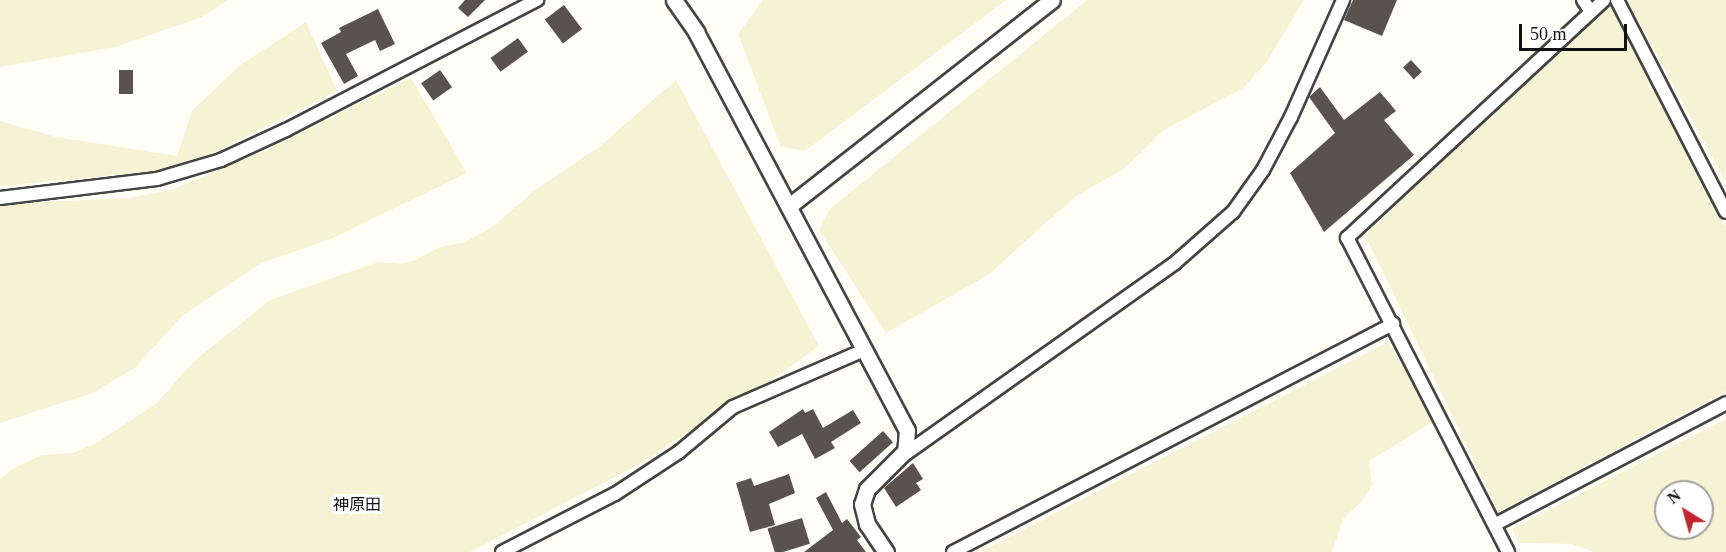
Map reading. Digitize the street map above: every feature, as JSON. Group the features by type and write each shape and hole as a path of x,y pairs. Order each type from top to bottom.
{"street":[{"path":"0,198 157,179 222,159 286,130 537,0"},
{"path":"674,0 789,206 907,430 908,444 900,458"},
{"path":"789,206 1052,0"},
{"path":"886,552 867,524 862,504 867,489 900,458 1176,262 1233,212 1263,170 1291,117 1342,0"},
{"path":"1583,0 1591,12"},
{"path":"1508,552 1496,524 1347,238 1604,0"},
{"path":"1617,0 1726,212"},
{"path":"953,552 1392,324"},
{"path":"502,552 615,494 679,452 733,407 864,350"},
{"path":"1496,524 1726,403"}],"shaded area":[{"path":"0,0 228,0 200,18 115,47 0,67"},
{"path":"763,0 1006,0 805,151 781,147 738,34"},
{"path":"1087,0 1304,0 1266,63 1243,88 1164,130 1124,169 1076,196 988,275 886,333 819,230 830,209"},
{"path":"1630,0 1726,0 1726,182 1629,3"},
{"path":"1610,2 1726,227 1726,391 1499,512 1365,235"},
{"path":"306,22 337,91 195,162 169,170 0,186 0,121 56,137 177,156 192,111 239,66"},
{"path":"411,78 467,173 331,239 261,263 182,316 136,367 93,393 0,423 0,204 128,198 171,190 267,150"},
{"path":"676,80 819,346 773,379 636,466 470,552 0,552 0,479 14,468 42,455 73,453 98,442 157,403 193,362 270,300 378,262 402,264 415,260 440,247 465,242 494,226 536,189 600,146"},
{"path":"1388,342 1436,420 1369,461 1372,485 1362,501 1343,519 1332,552 980,552"},
{"path":"1726,419 1726,552 1594,552 1572,544 1519,543 1512,529"}],"building":[{"path":"465,0 485,0 468,17 458,8"},
{"path":"1353,0 1397,0 1382,36 1344,20"},
{"path":"564,5 582,29 563,43 545,19"},
{"path":"378,9 395,44 380,51 375,40 346,54 358,76 344,84 321,43 341,32 339,28"},
{"path":"518,38 528,52 500,72 490,58"},
{"path":"1411,60 1422,72 1414,79 1403,68"},
{"path":"119,70 133,70 133,94 119,94"},
{"path":"440,70 452,87 433,100 421,83"},
{"path":"1320,87 1344,120 1380,92 1396,111 1384,120 1414,155 1324,232 1290,173 1335,133 1309,97"},
{"path":"803,409 805,413 813,409 823,428 853,410 861,423 831,442 835,448 815,459 802,434 778,447 769,432"},
{"path":"883,431 893,442 860,472 850,461"},
{"path":"913,463 923,479 916,483 921,490 896,507 884,488"},
{"path":"789,474 795,493 769,504 775,525 750,532 736,483 751,478 754,486"},
{"path":"826,492 842,523 847,519 861,537 857,540 866,552 804,552 833,530 816,498"},
{"path":"802,518 810,544 783,552 775,552 768,529"}],"district":[{"name":"神原田","path":"357,505"}]}
